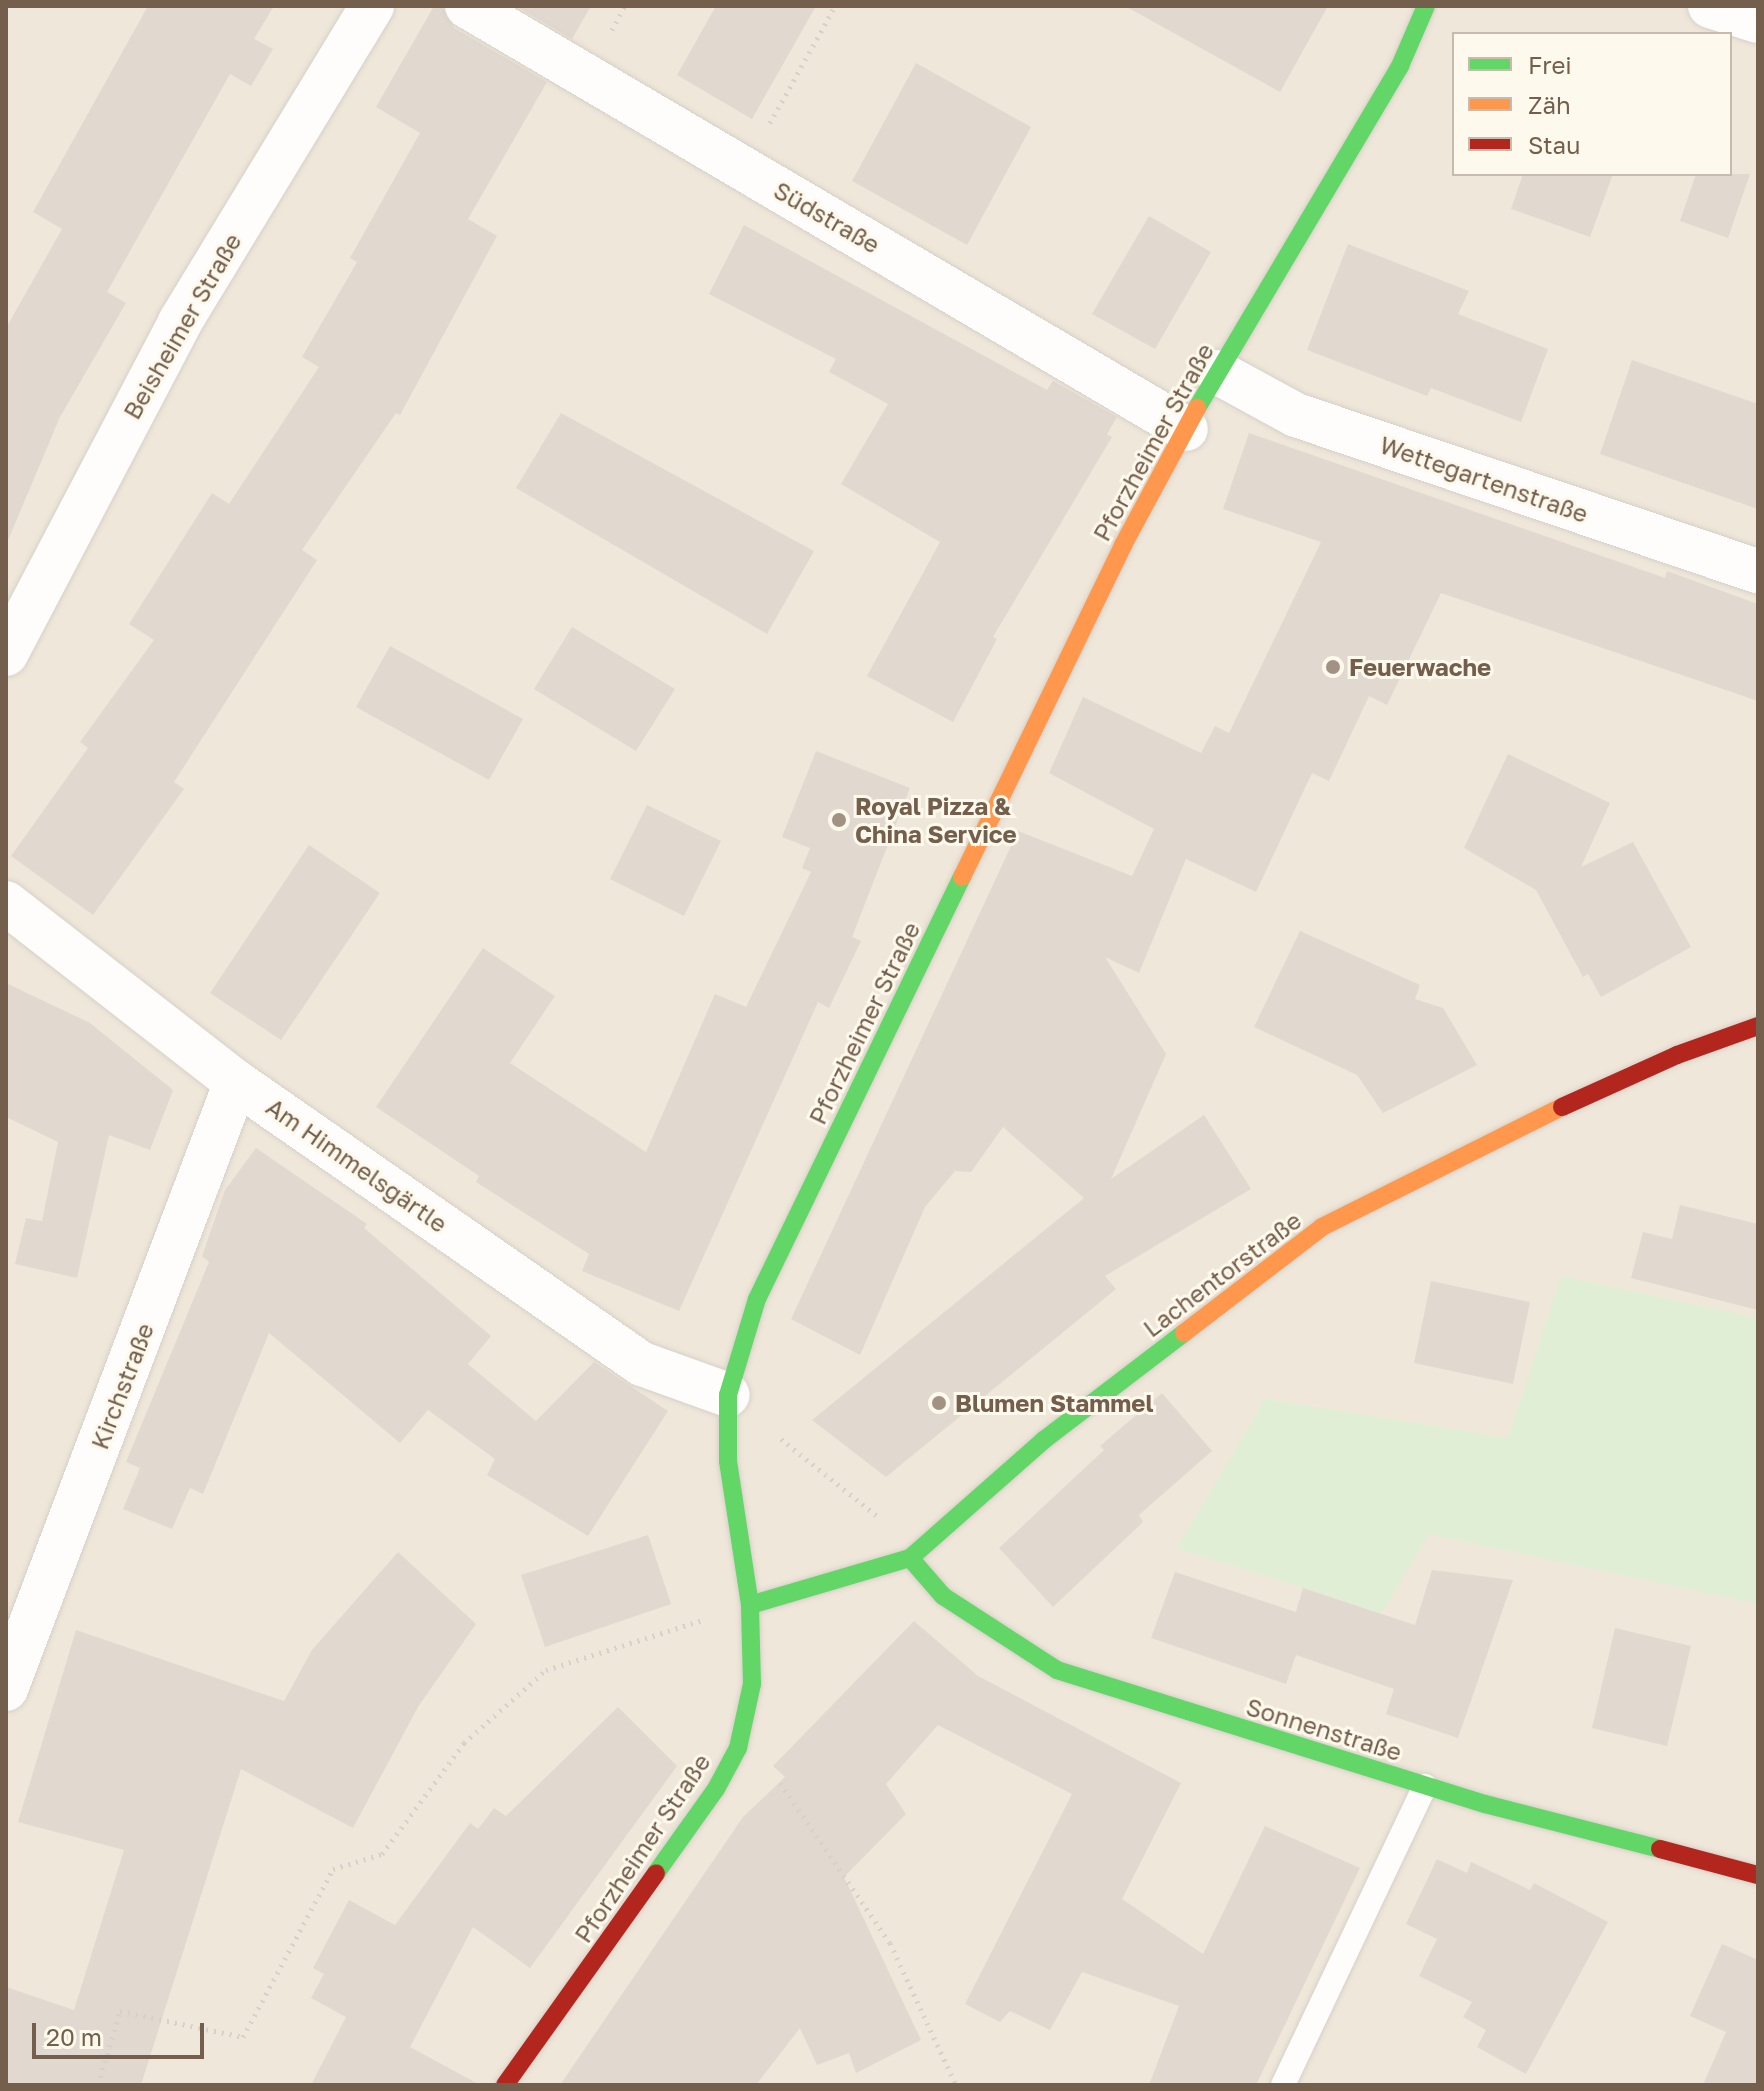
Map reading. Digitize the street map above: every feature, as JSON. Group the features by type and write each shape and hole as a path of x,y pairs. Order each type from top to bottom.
{"street":[{"name":"Beisheimer Straße","path":"6,654 180,322 372,6"},
{"name":"Südstraße","path":"467,6 1186,429"},
{"name":"Pforzheimer Straße","path":"505,2085 716,1789 738,1748 752,1684 750,1605 728,1461 728,1395 757,1299 1070,652 1217,372 1308,228 1400,66 1426,6"},
{"path":"1710,6 1758,21"},
{"name":"Wettegartenstraße","path":"1217,372 1296,415 1758,571"},
{"name":"Am Himmelsgärtle","path":"6,903 236,1082 642,1364 728,1395"},
{"name":"Lachentorstraße","path":"750,1605 916,1554 1044,1440 1322,1227 1489,1140 1677,1055 1758,1026"},
{"name":"Kirchstraße","path":"6,1689 236,1082"},
{"name":"Sonnenstraße","path":"916,1554 943,1596 1057,1670 1425,1786 1758,1875"}],"lane":[{"path":"1283,2085 1425,1786"}],"path":[{"path":"744,169 835,6"},
{"path":"728,1395 916,1554"},
{"path":"98,2085 120,2011 243,2037 333,1869 382,1854 464,1743 546,1670 750,1605"},
{"path":"738,1748 763,1762 779,1781 890,1943 956,2085"}],"shaded area":[{"path":"6,6 1758,6 1758,2085 6,2085"}],"green space":[{"path":"1561,1276 1758,1318 1758,1604 1429,1534 1382,1613 1177,1548 1265,1399 1508,1438"}],"building":[{"path":"148,6 274,6 254,39 273,49 251,86 230,74 107,292 126,303 60,417 6,545 6,328 62,229 33,212"},
{"path":"434,6 442,6 454,28 547,82 468,219 497,236 400,415 396,413 302,550 317,560 174,782 184,789 93,915 11,856 88,748 80,742 154,640 129,624 212,493 229,504 319,367 302,357 357,262 350,258 420,133 376,107"},
{"path":"516,6 591,6 572,39"},
{"path":"716,6 816,6 752,119 677,75"},
{"path":"1125,6 1328,6 1280,92"},
{"path":"916,63 1031,127 967,245 852,181"},
{"path":"1750,174 1728,238 1680,221 1695,176"},
{"path":"1522,176 1612,176 1590,237 1511,209"},
{"path":"1149,216 1211,252 1155,349 1092,314"},
{"path":"744,225 1047,390 1053,381 1117,417 1107,434 1112,437 993,637 997,639 953,722 867,676 940,542 841,484 888,404 829,372 836,359 709,294"},
{"path":"1348,244 1469,291 1458,314 1548,349 1521,422 1431,388 1427,396 1307,350"},
{"path":"1632,360 1758,404 1758,509 1600,454"},
{"path":"561,413 814,551 767,634 516,488"},
{"path":"1249,433 1665,578 1667,571 1758,604 1758,701 1441,593 1387,705 1369,696 1329,781 1312,773 1256,892 1186,859 1139,973 1105,957 1166,1054 1111,1179 1204,1115 1251,1189 1105,1276 1116,1289 886,1477 812,1420 1084,1198 1003,1127 971,1172 955,1171 925,1207 860,1355 791,1319 1018,831 1132,876 1154,829 1049,773 1083,697 1201,753 1215,726 1229,733 1321,542 1223,509"},
{"path":"572,627 675,689 636,751 534,689"},
{"path":"390,646 523,719 489,780 356,707"},
{"path":"816,751 910,788 852,937 861,941 829,1008 818,1002 679,1311 582,1271 589,1254 476,1182 479,1176 376,1107 483,948 555,996 510,1063 646,1152 715,994 746,1007 811,872 802,868 810,848 782,837"},
{"path":"1508,754 1610,803 1581,867 1633,842 1691,947 1601,997 1588,974 1583,977 1536,890 1464,848"},
{"path":"647,805 721,841 684,916 610,879"},
{"path":"309,845 380,893 281,1040 210,993"},
{"path":"1300,931 1420,985 1415,999 1443,1008 1477,1065 1383,1113 1357,1075 1254,1027"},
{"path":"6,983 90,1023 173,1090 150,1150 109,1135 77,1278 15,1264 26,1218 42,1221 58,1142 6,1117"},
{"path":"256,1148 367,1224 364,1228 491,1336 468,1364 536,1421 594,1362 668,1411 588,1536 487,1475 495,1459 428,1410 400,1443 269,1333 203,1494 190,1488 172,1529 123,1509 140,1468 126,1462 209,1262 202,1256 225,1190"},
{"path":"1680,1205 1758,1224 1758,1310 1631,1278 1643,1232 1672,1239"},
{"path":"1431,1281 1530,1302 1513,1384 1414,1363"},
{"path":"1162,1393 1212,1451 1139,1515 1143,1522 1053,1607 999,1548 1104,1450 1100,1446"},
{"path":"648,1535 671,1604 545,1647 521,1575"},
{"path":"398,1552 476,1624 418,1707 353,1828 241,1769 141,2085 6,2085 6,1987 74,2010 124,1850 18,1822 76,1630 284,1701 312,1650"},
{"path":"1432,1570 1513,1580 1458,1738 1386,1714 1394,1689 1296,1655 1286,1684 1151,1638 1175,1572 1296,1612 1303,1588 1415,1625"},
{"path":"914,1621 978,1676 1181,1783 1122,1899 1203,1954 1265,1826 1360,1868 1256,2085 1149,2085 1179,2006 1082,1972 1050,2030 1010,2011 1000,2022 965,2004 1072,1794 938,1725 886,1784 906,1814 844,1877 921,2040 856,2073 849,2053 817,2065 800,2028 756,2085 560,2085 743,1817 785,1777 773,1766"},
{"path":"1615,1628 1691,1646 1667,1746 1592,1728"},
{"path":"618,1707 677,1766 530,1968 473,1927 410,2047 480,2085 311,2085 346,2017 311,1998 324,1974 313,1968 349,1900 395,1925 470,1823 478,1829 494,1808 506,1816"},
{"path":"1437,1859 1467,1873 1471,1862 1530,1890 1534,1883 1608,1922 1526,2074 1477,2047 1486,2030 1463,2017 1472,2002 1419,1976 1437,1939 1406,1924"},
{"path":"1722,1944 1758,1960 1758,2085 1703,2085 1726,2032 1690,2016"}],"traffic: fast":[{"path":"1197,408 1400,66 1426,6"},
{"path":"656,1873 716,1789 738,1748 752,1684 750,1605 728,1461 728,1395 757,1299 962,877"},
{"path":"750,1605 910,1558 1044,1440 1184,1333"},
{"path":"910,1558 943,1596 1057,1670 1485,1804 1660,1849"}],"traffic: slow":[{"path":"962,877 1123,545 1197,408"},
{"path":"1184,1333 1322,1227 1562,1107"}],"traffic: jam":[{"path":"1562,1107 1677,1055 1758,1026"},
{"path":"1660,1849 1758,1875"},
{"path":"505,2085 656,1873"}],"place":[{"name":"Feuerwache","path":"1333,667"},
{"name":"Royal Pizza & China Service","path":"839,820"},
{"name":"Blumen Stammel","path":"939,1403"}]}
